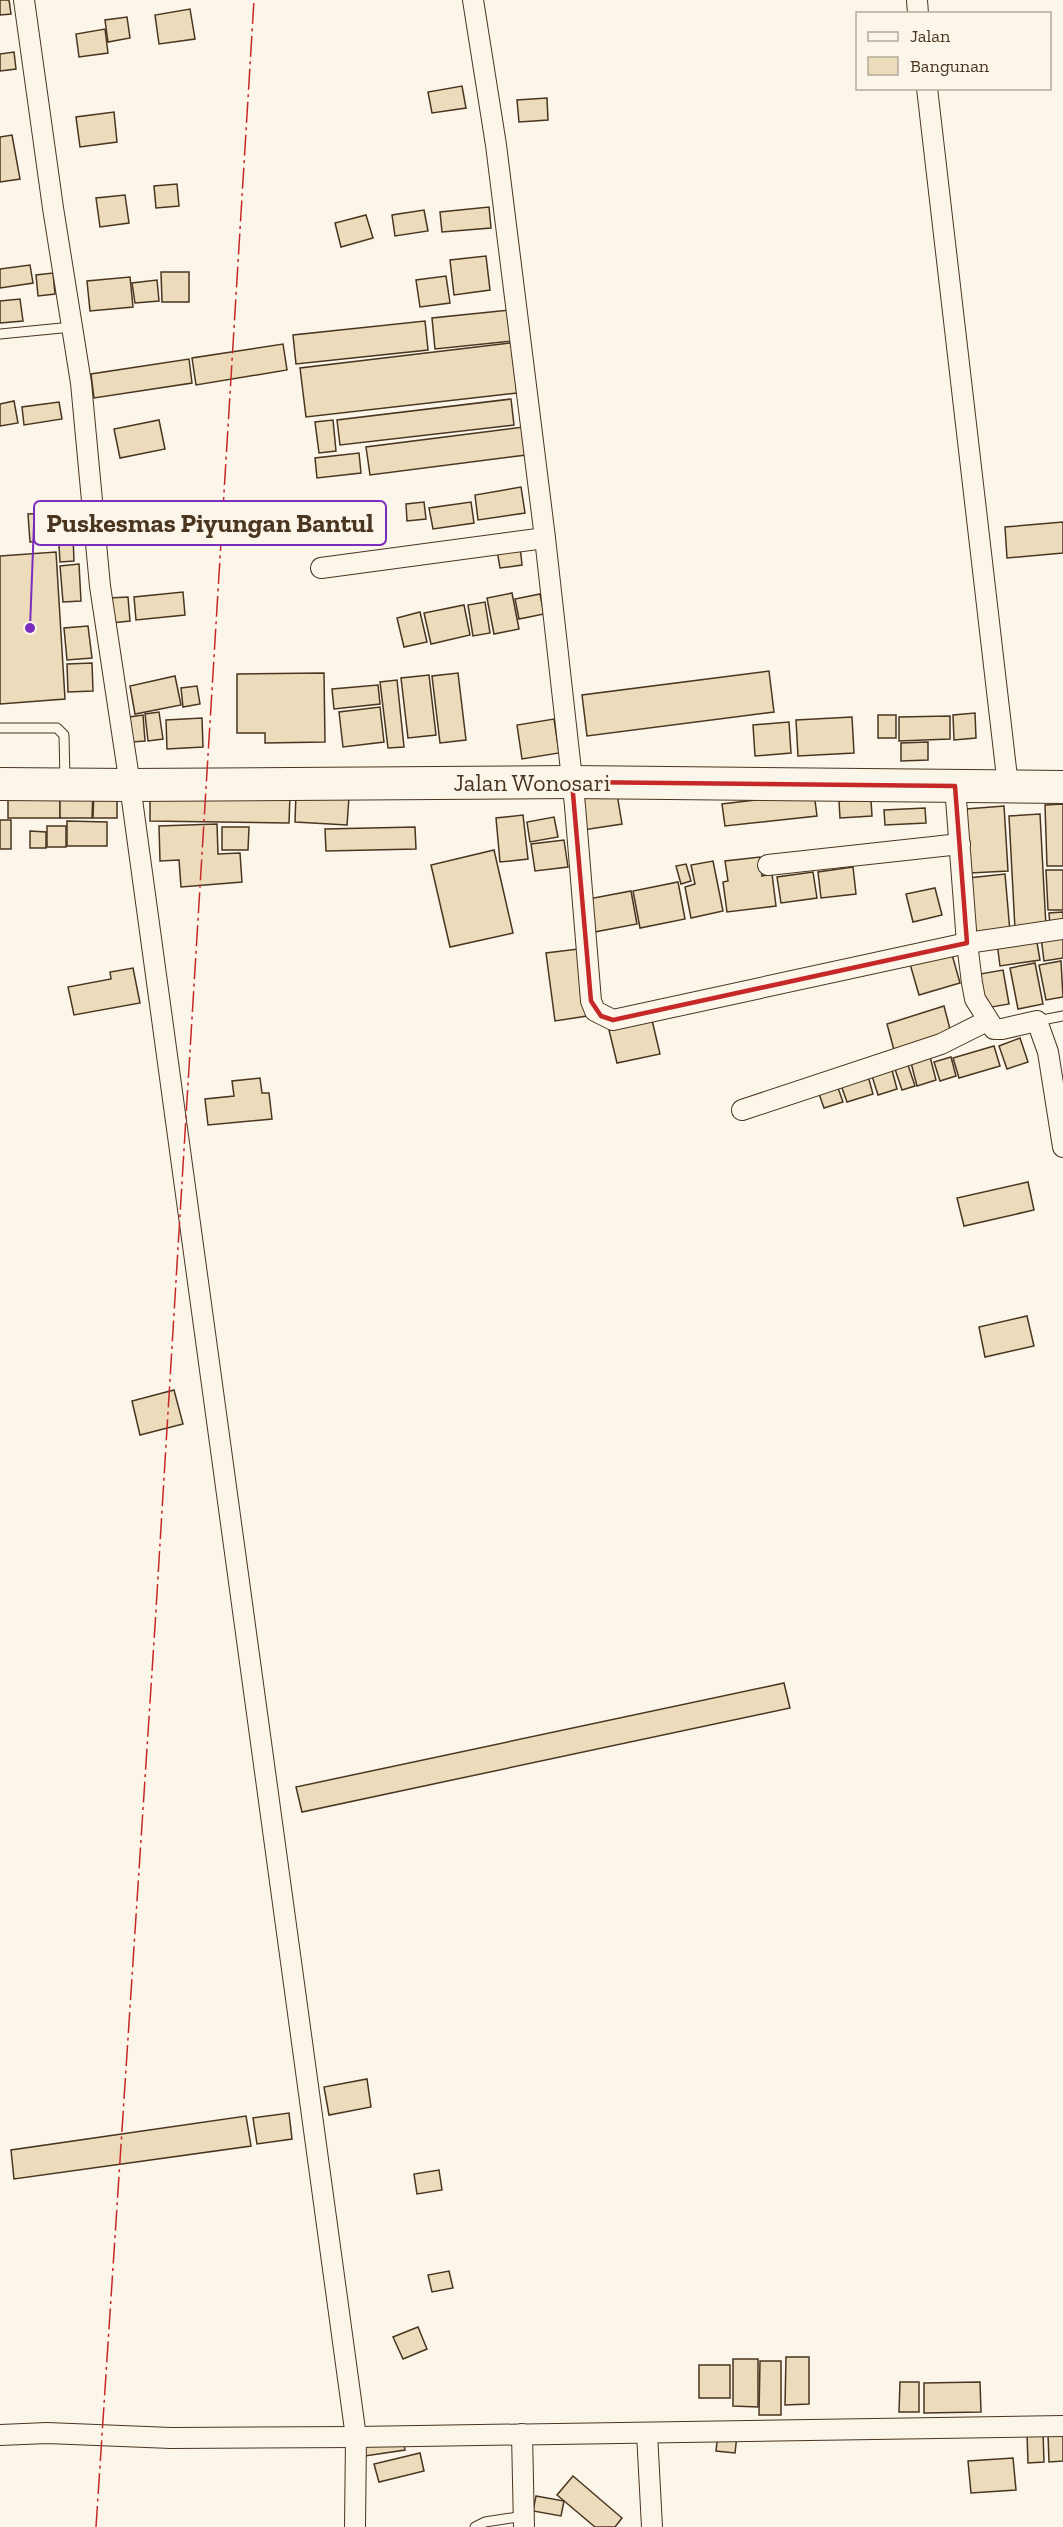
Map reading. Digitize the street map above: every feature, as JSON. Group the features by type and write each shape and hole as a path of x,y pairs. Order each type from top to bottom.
{"highway":[{"name":"Jalan Wonosari","path":"0,784 572,782 1063,788"}],"street":[{"path":"24,0 81,383 100,586 130,785 356,2437 355,2527"},
{"path":"473,0 496,145 545,538 572,782 591,1001 595,1011 613,1020 967,943 1063,929"},
{"path":"927,90 1008,786"},
{"path":"321,568 545,538"},
{"path":"955,786 967,943 975,999 994,1029 1037,1021 1048,1052 1063,1147"},
{"path":"768,865 960,844"},
{"path":"742,1110 941,1044 987,1021"},
{"path":"0,2435 47,2433 171,2438 356,2437 1063,2426"},
{"path":"647,2433 652,2527"},
{"path":"522,2434 524,2522"}],"lane":[{"path":"0,334 72,327"},
{"path":"0,728 57,728 64,735 65,785"},
{"path":"1037,1021 1063,1017"},
{"path":"475,2527 485,2522 524,2522"}],"highlighted area":[{"path":"572,782 955,786 967,943 613,1020 601,1016 591,1001"}],"building":[{"path":"0,0 9,0 11,14 0,15"},
{"path":"190,9 195,39 159,44 155,15"},
{"path":"127,17 130,38 108,42 105,20"},
{"path":"105,29 108,53 79,57 76,34"},
{"path":"14,52 16,69 0,71 0,54"},
{"path":"462,86 466,108 432,113 428,92"},
{"path":"547,98 548,120 519,122 517,100"},
{"path":"114,112 117,142 80,147 76,117"},
{"path":"12,135 20,179 0,182 0,137"},
{"path":"177,184 179,206 156,208 154,186"},
{"path":"125,195 129,223 100,227 96,198"},
{"path":"489,207 491,228 442,232 440,212"},
{"path":"424,210 428,231 395,236 392,215"},
{"path":"366,215 373,238 341,247 335,223"},
{"path":"486,256 490,290 454,295 450,260"},
{"path":"30,265 33,283 0,288 0,269"},
{"path":"161,272 189,272 189,302 162,302"},
{"path":"53,273 55,294 38,296 36,275"},
{"path":"446,276 450,303 420,307 416,280"},
{"path":"130,277 133,307 90,311 87,281"},
{"path":"157,280 159,301 135,303 132,283"},
{"path":"20,299 23,321 0,323 0,301"},
{"path":"510,310 513,341 435,349 432,318"},
{"path":"425,321 428,350 296,364 293,335"},
{"path":"511,343 517,393 306,417 300,368"},
{"path":"283,344 287,370 196,385 192,358"},
{"path":"189,359 192,383 94,398 91,374"},
{"path":"511,399 514,425 340,445 337,420"},
{"path":"14,401 18,423 0,426 0,404"},
{"path":"59,402 62,419 24,425 22,407"},
{"path":"159,420 165,449 120,458 114,429"},
{"path":"333,420 336,451 319,453 315,422"},
{"path":"523,427 526,455 370,475 366,447"},
{"path":"359,453 361,473 317,478 315,458"},
{"path":"521,487 525,513 478,520 475,495"},
{"path":"424,502 426,519 407,521 406,504"},
{"path":"471,502 474,523 433,529 429,508"},
{"path":"52,513 53,541 30,542 28,514"},
{"path":"72,513 74,561 60,562 57,514"},
{"path":"1063,522 1063,553 1007,558 1005,527"},
{"path":"520,546 522,565 500,568 497,550"},
{"path":"56,552 65,699 0,704 0,556"},
{"path":"79,564 81,601 63,602 60,566"},
{"path":"183,592 185,615 136,620 134,597"},
{"path":"512,593 519,629 494,634 487,598"},
{"path":"540,594 544,614 519,619 515,599"},
{"path":"128,597 130,621 111,623 109,598"},
{"path":"485,602 490,633 473,636 468,605"},
{"path":"464,605 470,635 431,644 424,613"},
{"path":"420,612 427,642 404,647 397,618"},
{"path":"88,626 92,658 67,660 64,628"},
{"path":"92,663 93,691 68,692 67,664"},
{"path":"769,671 774,712 587,736 582,695"},
{"path":"324,673 325,742 265,743 265,733 237,733 237,674"},
{"path":"458,673 466,740 440,743 432,676"},
{"path":"429,675 436,735 408,738 401,678"},
{"path":"175,676 181,705 135,714 130,686"},
{"path":"397,680 404,747 388,748 380,682"},
{"path":"378,685 380,704 334,709 332,689"},
{"path":"197,686 200,704 183,707 181,688"},
{"path":"380,707 384,742 343,747 339,712"},
{"path":"159,712 163,739 148,741 145,714"},
{"path":"975,713 976,738 954,740 953,715"},
{"path":"143,715 145,741 132,742 129,717"},
{"path":"878,715 896,715 896,738 878,738"},
{"path":"950,716 950,739 899,741 899,717"},
{"path":"852,717 854,753 798,756 796,720"},
{"path":"202,718 203,747 167,749 166,720"},
{"path":"554,719 559,753 522,759 517,725"},
{"path":"789,722 791,753 755,756 753,725"},
{"path":"928,742 928,760 901,761 901,743"},
{"path":"8,789 60,789 60,818 8,818"},
{"path":"60,790 93,790 92,818 60,818"},
{"path":"94,790 117,790 117,818 93,818"},
{"path":"150,793 290,795 289,823 150,821"},
{"path":"296,793 349,797 347,825 295,822"},
{"path":"814,793 817,816 725,826 722,804"},
{"path":"617,794 622,824 583,830 578,799"},
{"path":"871,800 872,816 840,818 839,801"},
{"path":"1063,804 1063,866 1047,866 1045,805"},
{"path":"1004,806 1008,871 970,873 966,809"},
{"path":"925,808 926,823 885,825 884,810"},
{"path":"1040,814 1046,927 1015,929 1009,816"},
{"path":"523,815 528,859 500,862 496,818"},
{"path":"554,817 558,837 530,842 527,822"},
{"path":"0,820 11,820 11,849 0,849"},
{"path":"67,821 107,822 107,846 67,846"},
{"path":"217,824 218,854 240,853 242,882 181,887 179,860 160,861 159,826"},
{"path":"47,826 66,826 66,847 47,847"},
{"path":"222,827 249,827 248,850 222,850"},
{"path":"415,827 416,849 326,851 325,829"},
{"path":"30,831 46,832 46,848 30,848"},
{"path":"564,840 568,867 535,871 531,844"},
{"path":"494,850 513,933 450,947 431,865"},
{"path":"760,857 762,876 772,874 776,906 727,912 723,882 728,881 725,861"},
{"path":"713,861 723,911 691,918 685,887 695,884 691,865"},
{"path":"686,864 691,881 681,884 676,866"},
{"path":"853,867 856,894 821,898 818,872"},
{"path":"1046,870 1063,870 1063,910 1048,910"},
{"path":"813,872 817,898 781,903 777,877"},
{"path":"1005,874 1010,932 973,935 968,878"},
{"path":"678,882 685,919 640,928 633,891"},
{"path":"935,888 942,915 913,922 906,894"},
{"path":"631,891 637,924 589,933 583,900"},
{"path":"1063,912 1063,925 1050,926 1049,913"},
{"path":"1063,933 1063,958 1044,961 1041,937"},
{"path":"1036,937 1040,960 1000,966 997,943"},
{"path":"578,949 587,1016 555,1021 546,953"},
{"path":"951,951 960,983 919,995 910,964"},
{"path":"1061,961 1063,997 1046,1000 1039,965"},
{"path":"1035,963 1043,1004 1018,1009 1010,968"},
{"path":"133,968 140,1003 74,1015 68,987 111,979 110,972"},
{"path":"1003,970 1009,1004 986,1008 980,974"},
{"path":"944,1006 951,1033 894,1050 887,1024"},
{"path":"652,1020 660,1054 617,1063 609,1030"},
{"path":"1020,1038 1028,1062 1007,1069 999,1046"},
{"path":"994,1046 1000,1066 959,1078 953,1058"},
{"path":"929,1053 936,1080 917,1086 910,1059"},
{"path":"951,1057 956,1076 940,1081 934,1062"},
{"path":"906,1059 915,1086 902,1090 893,1063"},
{"path":"892,1070 897,1089 878,1095 872,1076"},
{"path":"868,1076 873,1094 847,1102 841,1085"},
{"path":"260,1078 262,1093 269,1093 272,1119 208,1125 205,1099 234,1096 232,1081"},
{"path":"837,1085 843,1102 824,1108 818,1091"},
{"path":"1028,1182 1034,1210 964,1226 957,1198"},
{"path":"1027,1316 1034,1346 985,1357 979,1327"},
{"path":"174,1390 183,1424 140,1435 132,1401"},
{"path":"784,1683 790,1708 302,1812 296,1787"},
{"path":"367,2079 371,2107 329,2115 324,2087"},
{"path":"289,2113 292,2139 257,2144 253,2118"},
{"path":"246,2116 251,2146 14,2179 11,2150"},
{"path":"439,2170 442,2190 417,2194 414,2174"},
{"path":"449,2271 453,2288 432,2292 428,2275"},
{"path":"418,2327 427,2349 403,2359 393,2337"},
{"path":"786,2357 809,2357 809,2404 785,2405"},
{"path":"733,2359 758,2359 758,2407 733,2406"},
{"path":"760,2361 781,2361 781,2415 759,2415"},
{"path":"699,2365 730,2365 730,2398 699,2398"},
{"path":"900,2382 919,2382 919,2412 899,2412"},
{"path":"980,2382 981,2412 924,2413 924,2383"},
{"path":"1043,2432 1044,2462 1028,2463 1027,2433"},
{"path":"718,2433 737,2435 735,2453 716,2451"},
{"path":"1063,2433 1063,2461 1049,2462 1048,2434"},
{"path":"403,2437 405,2450 365,2456 363,2444"},
{"path":"420,2453 424,2471 379,2482 374,2464"},
{"path":"1013,2458 1016,2490 971,2493 968,2461"},
{"path":"573,2476 622,2518 615,2527 595,2527 557,2495"},
{"path":"536,2496 564,2501 561,2516 533,2511"}],"power":[{"path":"96,2527 155,1626 254,0"}],"place":[{"name":"Puskesmas Piyungan Bantul","path":"30,628"}]}
